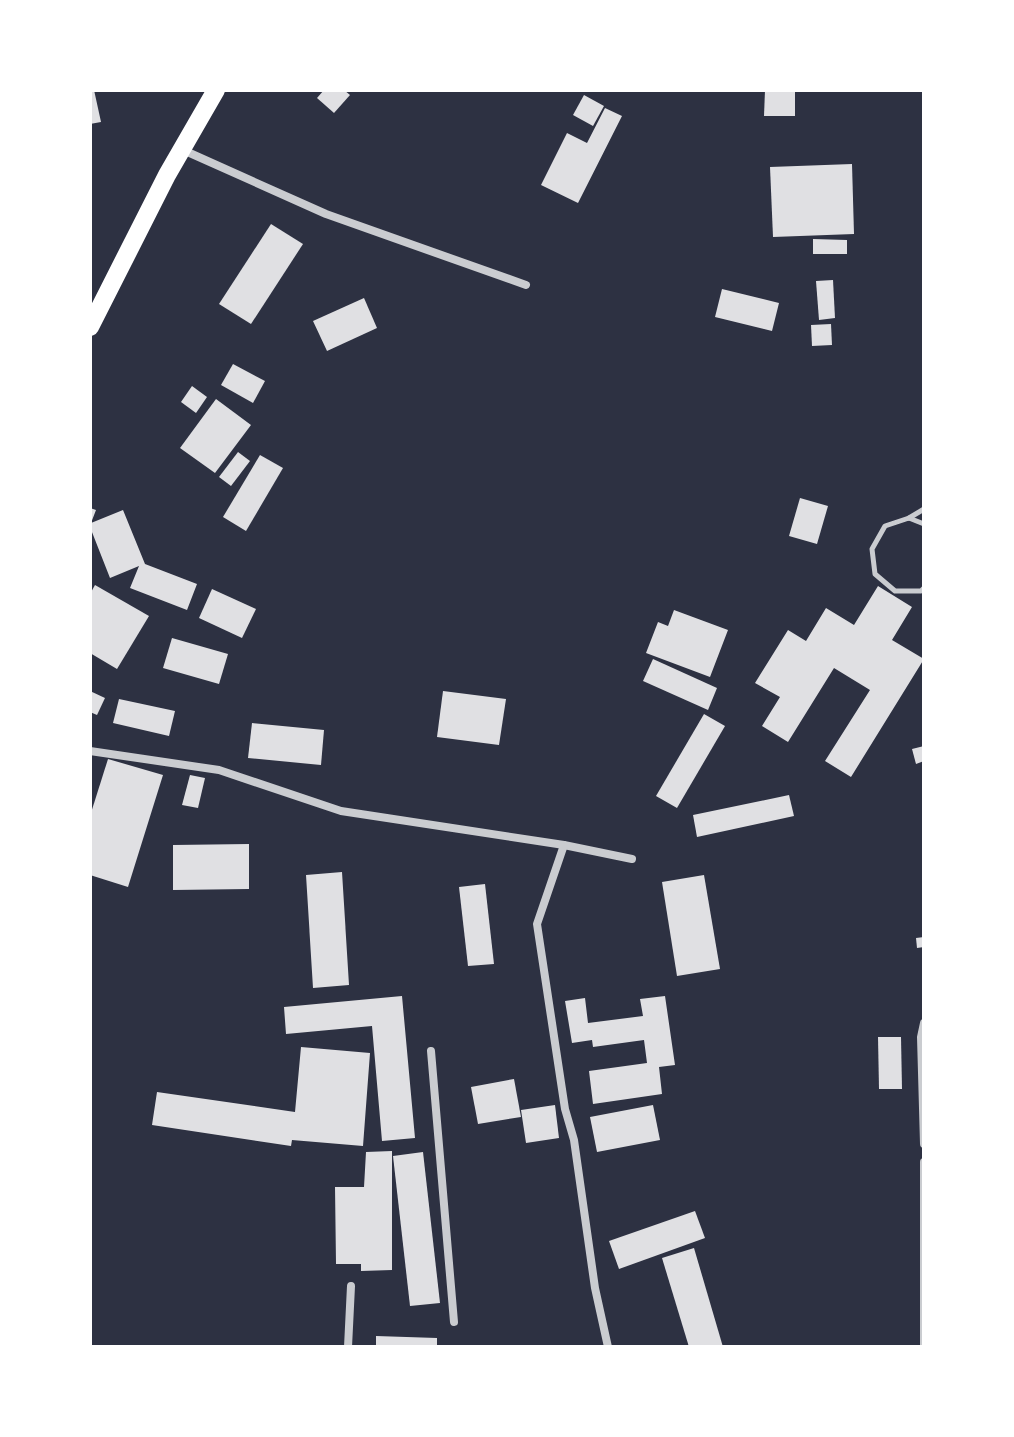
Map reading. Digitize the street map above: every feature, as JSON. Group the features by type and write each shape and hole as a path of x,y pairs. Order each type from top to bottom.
{"main road":[{"path":"90,327 167,175 216,90"}],"street":[{"path":"182,149 326,214 526,285"},
{"path":"90,751 219,770 341,811 564,845 632,859"},
{"path":"564,845 537,924 565,1109 574,1140 595,1288 608,1347"},
{"path":"924,1023 921,1037 924,1144"},
{"path":"431,1051 454,1322"},
{"path":"924,1162 924,1347"},
{"path":"348,1347 351,1286"}],"lane":[{"path":"924,509 885,526 872,549 875,574 895,591 921,591 924,588"},
{"path":"909,518 924,524"}],"building":[{"path":"90,90 94,90 101,122 90,124"},
{"path":"324,90 344,90 350,95 334,113 317,98"},
{"path":"765,90 795,90 795,116 764,116"},
{"path":"584,95 604,106 593,126 573,115"},
{"path":"605,108 622,116 578,203 541,185 567,133 587,143"},
{"path":"852,164 854,234 773,237 770,167"},
{"path":"271,224 303,244 251,324 219,304"},
{"path":"813,239 847,240 847,254 813,254"},
{"path":"833,280 835,318 819,320 816,281"},
{"path":"722,289 779,303 772,331 715,317"},
{"path":"364,298 377,328 327,351 313,321"},
{"path":"831,324 832,345 812,346 811,325"},
{"path":"233,364 265,381 253,403 221,385"},
{"path":"192,386 207,397 196,413 181,402"},
{"path":"216,399 251,425 215,473 180,448"},
{"path":"238,452 250,461 231,486 219,477"},
{"path":"260,455 283,468 246,531 223,517"},
{"path":"800,498 828,506 817,544 789,536"},
{"path":"90,508 96,510 91,523 123,510 145,564 197,584 187,610 130,588 139,566 110,578 90,527"},
{"path":"95,585 149,616 117,669 90,653 90,594"},
{"path":"878,586 912,607 892,640 924,659 851,777 825,761 870,690 834,668 788,742 762,726 780,697 755,683 788,630 806,641 826,608 854,625"},
{"path":"212,589 256,609 242,638 199,618"},
{"path":"674,610 728,630 710,677 646,653 658,622 668,626"},
{"path":"172,638 228,654 219,684 163,668"},
{"path":"653,659 717,688 708,710 643,681"},
{"path":"90,691 105,698 97,715 90,712"},
{"path":"443,691 506,699 499,745 437,737"},
{"path":"119,699 175,711 169,736 113,723"},
{"path":"704,714 725,726 677,808 656,796"},
{"path":"252,723 324,730 321,765 248,758"},
{"path":"924,746 924,761 916,764 912,749"},
{"path":"108,759 163,775 128,887 90,875 90,816"},
{"path":"190,775 205,778 198,808 182,805"},
{"path":"789,795 794,816 697,837 693,815"},
{"path":"249,844 249,889 173,890 173,845"},
{"path":"342,872 349,985 313,988 306,875"},
{"path":"704,875 720,969 677,976 662,882"},
{"path":"485,884 494,964 468,966 459,887"},
{"path":"924,937 924,947 917,948 916,938"},
{"path":"402,996 415,1138 382,1141 372,1026 286,1034 284,1007"},
{"path":"665,996 675,1065 659,1067 662,1094 593,1104 589,1071 647,1063 644,1040 593,1047 592,1040 572,1043 565,1001 585,998 588,1023 643,1016 640,999"},
{"path":"878,1037 901,1037 902,1089 879,1089"},
{"path":"301,1047 370,1053 363,1146 292,1140 291,1146 152,1125 157,1092 295,1112"},
{"path":"514,1079 521,1117 478,1124 471,1087"},
{"path":"555,1105 559,1138 526,1143 521,1110"},
{"path":"653,1105 660,1140 597,1152 590,1117"},
{"path":"392,1151 392,1270 361,1271 361,1264 336,1264 335,1187 364,1187 366,1152"},
{"path":"423,1152 440,1303 410,1306 393,1156"},
{"path":"695,1211 705,1238 619,1269 609,1241"},
{"path":"694,1248 723,1347 689,1347 662,1258"},
{"path":"376,1336 437,1338 437,1347 376,1347"}]}
